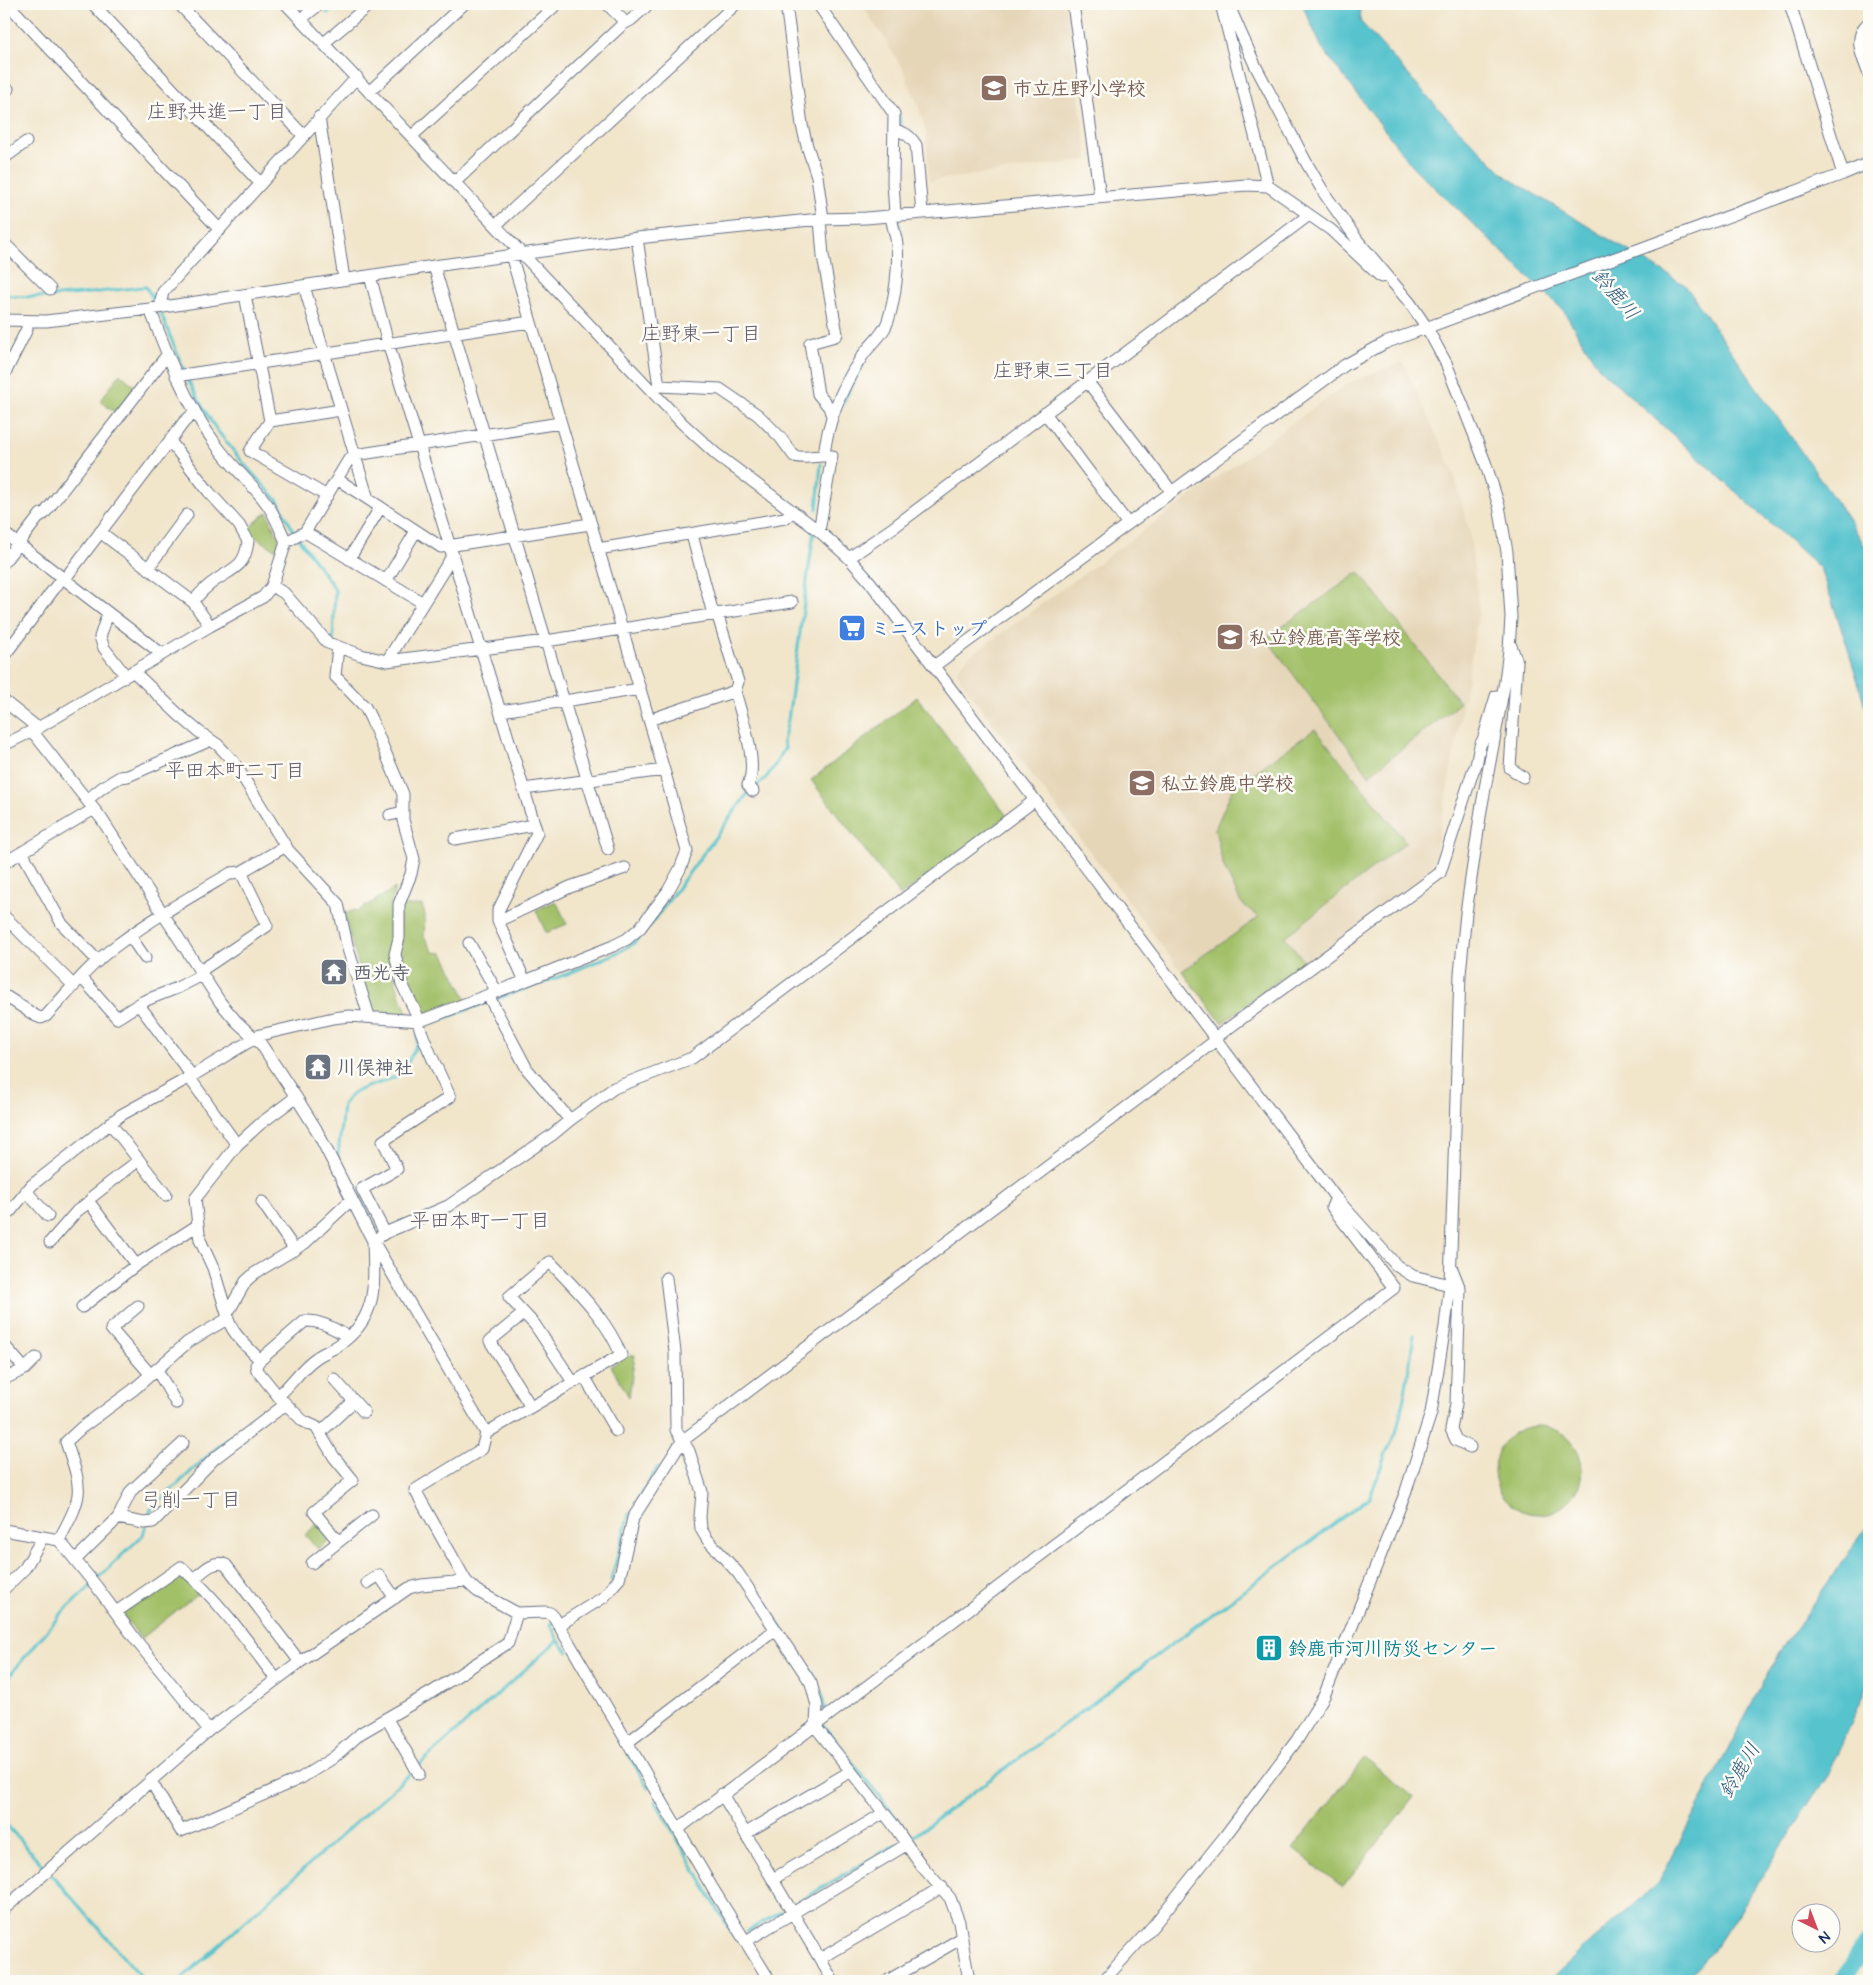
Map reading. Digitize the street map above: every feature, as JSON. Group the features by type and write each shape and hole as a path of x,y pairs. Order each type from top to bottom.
{"street":[{"path":"8,4 220,230"},
{"path":"94,4 260,183"},
{"path":"179,4 304,136"},
{"path":"286,4 523,254 655,389 687,428 716,454 819,531 849,558 870,582 934,666 1336,1198 1397,1266 1413,1276 1450,1285"},
{"path":"301,19 320,4"},
{"path":"324,44 370,4"},
{"path":"370,91 464,4"},
{"path":"412,136 557,4"},
{"path":"607,4 621,18 623,24"},
{"path":"455,182 623,24 631,20 649,4"},
{"path":"496,225 736,4"},
{"path":"786,4 802,125 817,176 823,256 837,334 836,336 810,343 818,394 832,416"},
{"path":"818,4 891,108 900,132 893,182 898,259 888,322 881,335 861,358 832,416 826,434 828,455 819,531"},
{"path":"1073,4 1100,196"},
{"path":"1221,4 1268,186"},
{"path":"1103,1981 1153,1926 1225,1836 1297,1740 1324,1696 1405,1494 1431,1413 1450,1285 1460,974 1466,913 1481,810 1505,681 1511,617 1507,552 1499,506 1485,462 1446,362 1410,303 1358,241 1324,193 1259,73 1228,4"},
{"path":"1790,4 1843,174"},
{"path":"1869,22 1861,31 1860,43 1869,74"},
{"path":"162,306 161,296 163,292 357,77"},
{"path":"319,117 344,279"},
{"path":"900,132 910,136 916,146 922,212"},
{"path":"4,158 26,142"},
{"path":"934,666 1345,365 1385,343 1866,166"},
{"path":"4,320 27,322 150,309 344,279 637,238 821,219 866,218 1100,196 1246,185 1268,186 1331,230 1410,303"},
{"path":"849,558 894,527 1309,215"},
{"path":"637,238 655,389"},
{"path":"4,243 50,289"},
{"path":"419,1025 420,1021 492,997 627,939 640,928 668,891 680,869 687,846 511,255"},
{"path":"434,266 608,849"},
{"path":"370,276 388,343 537,833 498,911 498,921 525,982"},
{"path":"304,286 368,499"},
{"path":"245,295 270,421 250,451 327,496"},
{"path":"150,309 167,355 194,413 223,455 268,505 288,541"},
{"path":"4,375 27,329 27,322"},
{"path":"176,376 530,322"},
{"path":"4,562 41,514 44,514 167,355"},
{"path":"1088,381 1172,492"},
{"path":"655,389 720,389 758,415 780,437 794,456 803,459 828,455"},
{"path":"270,421 341,410"},
{"path":"4,656 170,441 194,413"},
{"path":"1045,413 1128,524"},
{"path":"4,745 35,730 129,673 263,597 272,586 288,541 303,533 349,459 355,455 560,423"},
{"path":"170,441 194,474 239,525 248,541 242,562 238,567 214,582 193,602"},
{"path":"337,479 441,547 452,551 515,536 590,524"},
{"path":"349,559 380,508"},
{"path":"598,549 692,535 785,518 792,512"},
{"path":"148,568 187,515"},
{"path":"386,581 416,531"},
{"path":"100,532 193,602 210,626"},
{"path":"4,533 162,654"},
{"path":"303,533 423,604"},
{"path":"692,535 715,614 738,682 735,691 751,758 751,788"},
{"path":"387,661 423,604 452,551"},
{"path":"272,586 284,593 333,645 387,661 546,641 792,602"},
{"path":"108,613 100,637 104,648 129,673 218,745 233,761 286,846 307,873 338,904 348,949 369,1016"},
{"path":"1509,642 1517,662 1510,768 1523,777"},
{"path":"333,645 334,676 365,708 372,718 403,794 403,820 412,847 414,864 399,904 399,938 395,954 402,984 417,1015 419,1025 450,1097 383,1141 397,1169 362,1189 385,1233"},
{"path":"556,1621 604,1597 614,1586 619,1578 633,1518 682,1441 1215,1039 1440,873 1473,771 1476,768 1480,743 1483,740 1500,683 1505,681"},
{"path":"501,711 640,689"},
{"path":"649,720 735,691"},
{"path":"4,701 35,730 90,804 164,913 200,974 220,1002 260,1044 296,1096 316,1129 373,1241 486,1433 482,1449 415,1490 466,1581 477,1591 516,1613 545,1612 556,1621 770,1981"},
{"path":"4,863 90,804 120,777 182,754 211,740"},
{"path":"524,789 664,770"},
{"path":"373,1241 385,1233 448,1206 552,1136 570,1120 614,1088 692,1058 1035,800"},
{"path":"390,815 403,812"},
{"path":"455,839 534,824"},
{"path":"4,1000 7,997 27,1012 41,1018 46,1016 98,961 116,945 164,913 231,873 241,872 286,846"},
{"path":"22,852 62,924 98,961"},
{"path":"498,921 570,887 625,868"},
{"path":"4,916 117,1018 156,995 177,988 200,974 267,926 241,872"},
{"path":"130,936 145,958"},
{"path":"469,943 492,997 527,1069 570,1120"},
{"path":"138,1005 238,1144"},
{"path":"4,1219 26,1191 121,1115 260,1035 333,1018 369,1016 419,1025"},
{"path":"260,1360 237,1335 227,1317 213,1268 200,1240 195,1199 238,1144 296,1096"},
{"path":"110,1123 166,1195"},
{"path":"93,1196 139,1160"},
{"path":"26,1191 48,1216"},
{"path":"59,1540 77,1504 80,1488 66,1442 154,1372 188,1342 227,1317 246,1281 255,1273 295,1250 352,1198"},
{"path":"678,1829 1394,1288 1332,1207 1336,1198"},
{"path":"50,1242 76,1211 89,1202 136,1265"},
{"path":"262,1202 295,1250"},
{"path":"82,1306 136,1265 198,1225"},
{"path":"118,1518 148,1522 215,1458 282,1400 316,1357 342,1343 348,1337 362,1320 370,1305 374,1291 373,1241"},
{"path":"486,1433 621,1355 616,1344 586,1301 550,1262 509,1297 549,1344 573,1382"},
{"path":"1450,1265 1460,1289 1456,1404 1451,1430 1456,1440 1470,1447"},
{"path":"666,1278 675,1352 676,1430 689,1451 702,1492 700,1524 704,1534 732,1565 811,1683 817,1706 815,1724 892,1823 920,1865 950,1898 959,1922 969,1981"},
{"path":"138,1306 111,1329 154,1372 176,1403"},
{"path":"524,1313 490,1341 531,1407"},
{"path":"338,1541 314,1512 353,1480 334,1457 320,1432 312,1424 303,1421 282,1400 257,1370 256,1365 305,1321 317,1322 338,1330 348,1337"},
{"path":"4,1345 25,1369"},
{"path":"4,1379 25,1369 36,1358"},
{"path":"584,1376 616,1431"},
{"path":"334,1379 364,1412"},
{"path":"320,1432 354,1401"},
{"path":"75,1560 118,1518 130,1491 183,1442"},
{"path":"312,1563 372,1516"},
{"path":"4,1530 59,1540 94,1582 139,1644 209,1730"},
{"path":"4,1589 25,1568 43,1537"},
{"path":"194,1579 214,1564 221,1562 226,1565 300,1662"},
{"path":"116,1612 181,1567 228,1616 276,1679"},
{"path":"368,1583 378,1575 395,1598"},
{"path":"4,1909 209,1730 276,1679 408,1588 466,1581"},
{"path":"150,1780 181,1830 301,1778 333,1758 362,1733 432,1692 508,1643 516,1613"},
{"path":"628,1742 775,1630"},
{"path":"387,1719 416,1769"},
{"path":"746,1833 851,1771"},
{"path":"722,1794 833,1981"},
{"path":"773,1879 884,1813"},
{"path":"746,1940 790,1907 906,1845"},
{"path":"820,1959 942,1887"},
{"path":"888,1981 962,1938"}],"shaded area":[{"name":"市立庄野小学校","path":"862,4 1066,4 1088,160 929,181 926,132 919,108 902,67 887,44 888,42 873,23"},
{"path":"1403,362 1454,473 1470,534 1479,610 1432,871 1224,1028 961,681 957,670 968,657 1348,383"}],"green space":[{"path":"120,374 136,387 116,413 100,401"},
{"path":"267,512 279,539 276,550 252,535 248,529"},
{"path":"1359,572 1460,703 1369,775 1266,638"},
{"path":"917,697 1007,816 900,896 811,780"},
{"path":"1315,729 1406,842 1285,937 1304,961 1222,1023 1182,971 1259,917 1241,903 1223,865 1215,829 1233,788"},
{"path":"395,888 390,908 392,937 387,951 400,996 408,1014 373,1012 344,914 355,910 358,911"},
{"path":"556,901 567,924 546,933 536,910"},
{"path":"422,905 425,915 424,936 433,952 443,953 467,1000 425,1016 415,1005 407,987 400,968 398,947 401,906"},
{"path":"635,1355 629,1397 611,1366 626,1357"},
{"path":"1538,1426 1555,1429 1563,1433 1575,1445 1579,1453 1582,1470 1579,1487 1575,1495 1563,1507 1555,1511 1538,1514 1521,1511 1513,1507 1501,1495 1497,1487 1494,1470 1497,1453 1501,1445 1513,1433 1521,1429"},
{"path":"317,1524 327,1535 327,1542 319,1550 305,1535"},
{"path":"183,1573 201,1591 141,1639 124,1616 124,1613 175,1574"},
{"path":"1364,1758 1414,1797 1343,1887 1293,1849"}],"water":[{"name":"鈴鹿川","path":"1302,4 1361,4 1360,21 1448,119 1508,178 1685,285 1851,523 1869,553 1869,719 1845,639 1820,568 1599,368 1563,310 1413,167 1322,48"},
{"name":"鈴鹿川","path":"1869,1523 1869,1684 1827,1777 1714,1950 1686,1981 1549,1981 1590,1942 1658,1883 1777,1656"}],"waterway":[{"path":"327,13 332,9 346,10 357,4"},
{"path":"899,116 901,129"},
{"path":"898,218 900,231"},
{"path":"4,295 21,297 74,295 146,287 157,306"},
{"path":"160,311 188,380 216,429 244,464 278,501 294,532 335,589 333,641"},
{"path":"843,403 863,364"},
{"path":"817,509 821,464"},
{"path":"494,1000 567,974 633,944 652,923 751,789 762,782 771,771 785,748 783,742 788,720 814,530"},
{"path":"423,1026 488,1002"},
{"path":"375,1228 338,1157 343,1105 355,1092 396,1077 403,1072 417,1044 418,1036"},
{"path":"823,1725 897,1819 910,1839 1370,1497 1386,1453 1396,1434 1405,1393 1414,1335"},
{"path":"96,1580 143,1535 151,1509 214,1450 279,1400"},
{"path":"636,1503 658,1467"},
{"path":"611,1580 629,1514"},
{"path":"4,1682 61,1614 92,1585"},
{"path":"418,1766 558,1640 550,1624 554,1622"},
{"path":"779,1624 815,1678 820,1689 824,1712"},
{"path":"558,1640 568,1652"},
{"path":"4,1728 9,1735 9,1752 4,1782"},
{"path":"628,1754 648,1788"},
{"path":"179,1981 414,1770"},
{"path":"656,1802 734,1937 739,1938"},
{"path":"4,1822 45,1868"},
{"path":"791,1906 896,1844"},
{"path":"50,1873 145,1981"},
{"path":"747,1931 786,1909"},
{"path":"1841,1981 1869,1942"}],"place":[{"name":"市立庄野小学校","path":"994,88"},
{"name":"ミニストップ","path":"852,628"},
{"name":"私立鈴鹿高等学校","path":"1230,637"},
{"name":"私立鈴鹿中学校","path":"1142,783"},
{"name":"西光寺","path":"334,972"},
{"name":"川俣神社","path":"318,1067"},
{"name":"鈴鹿市河川防災センター","path":"1269,1648"}],"district":[{"name":"庄野共進一丁目","path":"217,111"},
{"name":"庄野東一丁目","path":"701,333"},
{"name":"庄野東三丁目","path":"1053,370"},
{"name":"平田本町二丁目","path":"235,770"},
{"name":"平田本町一丁目","path":"480,1220"},
{"name":"弓削一丁目","path":"191,1499"}]}
